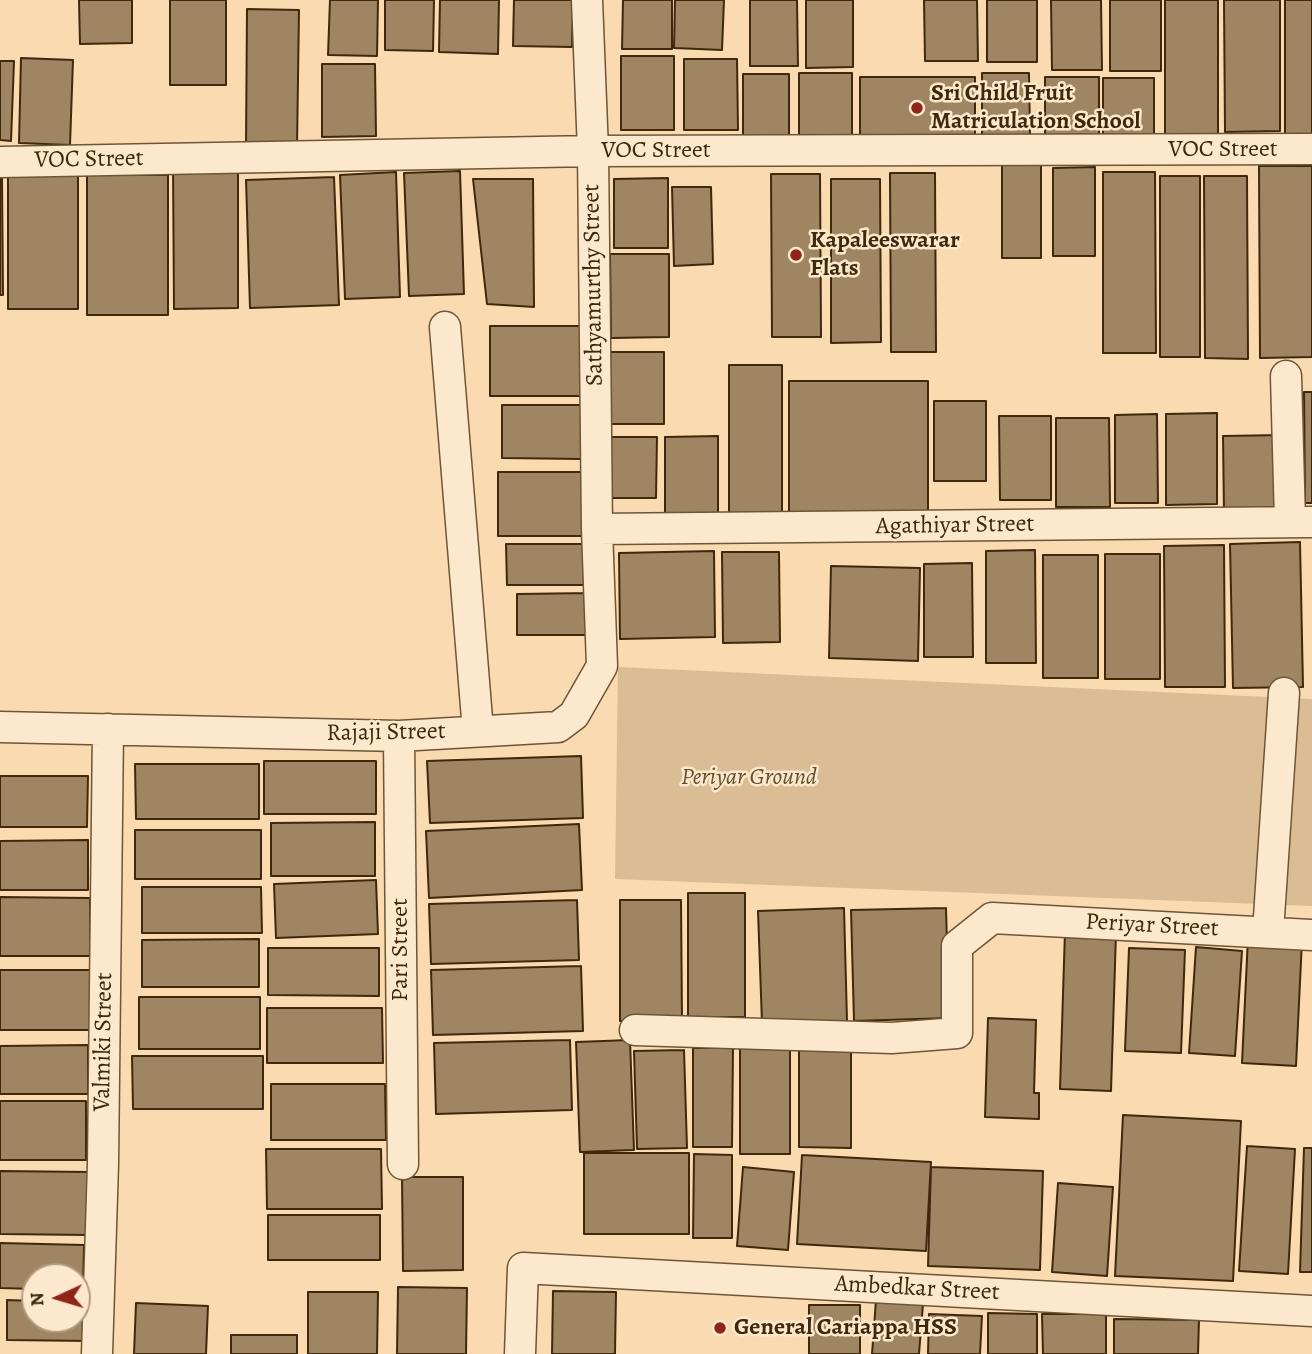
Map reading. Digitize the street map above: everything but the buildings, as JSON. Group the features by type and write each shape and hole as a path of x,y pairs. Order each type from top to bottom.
{"street":[{"name":"Sathyamurthy Street","path":"587,0 593,150 597,529"},
{"name":"VOC Street","path":"0,162 593,150 1312,149"},
{"path":"445,327 478,731"},
{"path":"1286,376 1301,522"},
{"name":"Agathiyar Street","path":"597,529 1301,522"},
{"name":"Rajaji Street","path":"0,727 400,736 558,727 574,715 602,666 597,529"},
{"path":"1268,932 1284,693"},
{"name":"Valmiki Street","path":"97,1354 103,1164 108,729"},
{"name":"Pari Street","path":"400,736 403,1164"},
{"name":"Periyar Street","path":"635,1030 892,1038 957,1033 957,946 992,918 1312,935"},
{"name":"Ambedkar Street","path":"520,1354 523,1268 1312,1311"}],"green space":[{"name":"Periyar Ground","path":"618,667 1312,699 1312,906 615,879"}],"place":[{"name":"Sri Child Fruit Matriculation School","path":"917,108"},
{"name":"Kapaleeswarar Flats","path":"796,255"},
{"name":"General Cariappa HSS","path":"720,1328"}]}
